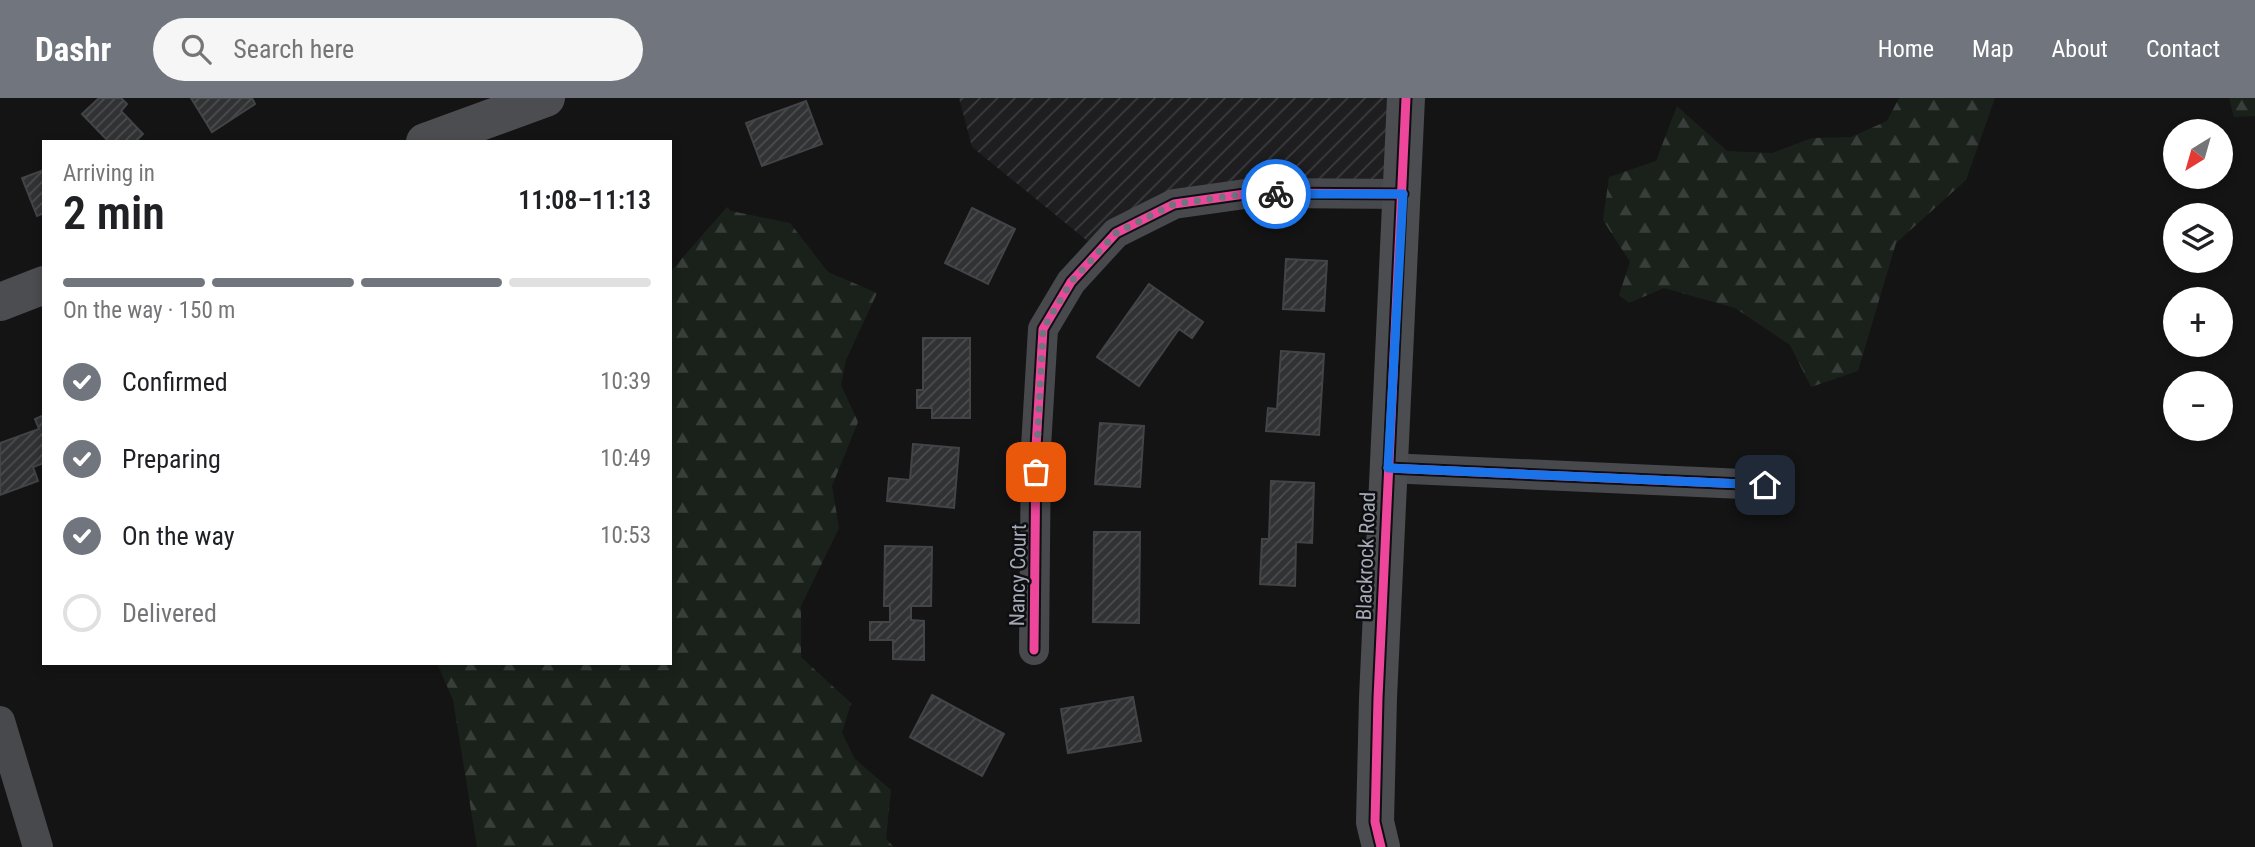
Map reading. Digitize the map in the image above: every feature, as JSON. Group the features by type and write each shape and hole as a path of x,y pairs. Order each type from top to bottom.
{"street":[{"path":"431,140 547,98"},
{"name":"Blackrock Road","path":"1381,847 1375,822 1388,468 1406,98"},
{"name":"Nancy Court","path":"1034,650 1036,447 1043,329 1071,282 1116,233 1174,204 1252,193 1403,194"},
{"path":"0,302 42,286"},
{"path":"1388,468 1765,485"},
{"path":"0,721 38,847"}],"shaded area":[{"path":"959,98 1403,98 1398,195 1244,194 1096,248 972,147"}],"green space":[{"path":"1899,98 1995,98 1966,180 1896,243 1858,371 1811,387 1790,345 1735,308 1664,288 1629,303 1619,295 1630,262 1603,220 1609,177 1656,161 1677,106 1727,151 1772,153 1812,138 1851,137 1887,121"},
{"path":"2229,98 2255,98 2255,116 2234,117"},
{"path":"727,207 731,211 790,223 828,272 877,293 846,360 841,385 858,422 832,486 839,528 801,606 801,657 851,703 842,733 855,759 891,790 886,839 894,847 477,847 453,700 438,665 672,665 672,270"}],"building":[{"path":"99,98 121,98 127,104 121,111 143,134 137,140 107,140 82,114"},
{"path":"191,98 252,98 255,104 212,132"},
{"path":"806,101 822,144 762,166 746,123"},
{"path":"42,171 42,214 37,216 22,178"},
{"path":"972,208 1015,229 988,284 945,263"},
{"path":"1286,259 1327,261 1324,311 1283,309"},
{"path":"1149,284 1203,322 1192,338 1179,329 1139,386 1097,357"},
{"path":"923,338 970,338 970,418 932,418 932,408 917,408 917,390 923,390"},
{"path":"1281,351 1324,354 1319,435 1266,431 1268,408 1277,409"},
{"path":"42,416 42,464 33,467 38,481 0,495 0,443 39,429 35,419"},
{"path":"1100,423 1144,426 1140,487 1095,484"},
{"path":"913,444 959,448 954,508 887,501 889,478 910,480"},
{"path":"1271,481 1314,483 1312,543 1296,542 1295,586 1260,584 1262,539 1269,539"},
{"path":"1094,532 1140,532 1139,623 1093,622"},
{"path":"885,546 932,547 931,606 911,606 911,620 924,621 924,660 893,659 893,640 870,640 870,622 890,622 890,606 884,606"},
{"path":"932,695 1004,734 982,776 910,737"},
{"path":"1133,697 1141,741 1068,753 1061,709"}],"cycle path":[{"path":"1381,847 1375,822 1378,698 1406,98"},
{"path":"1034,650 1036,447 1043,329 1071,282 1116,233 1174,204 1252,193 1403,194"},
{"path":"1388,468 1765,485"}],"way so far":[{"path":"1036,472 1043,329 1071,282 1116,233 1174,204 1252,193 1276,194"}],"route":[{"path":"1276,194 1403,194 1388,468 1765,485"}]}
